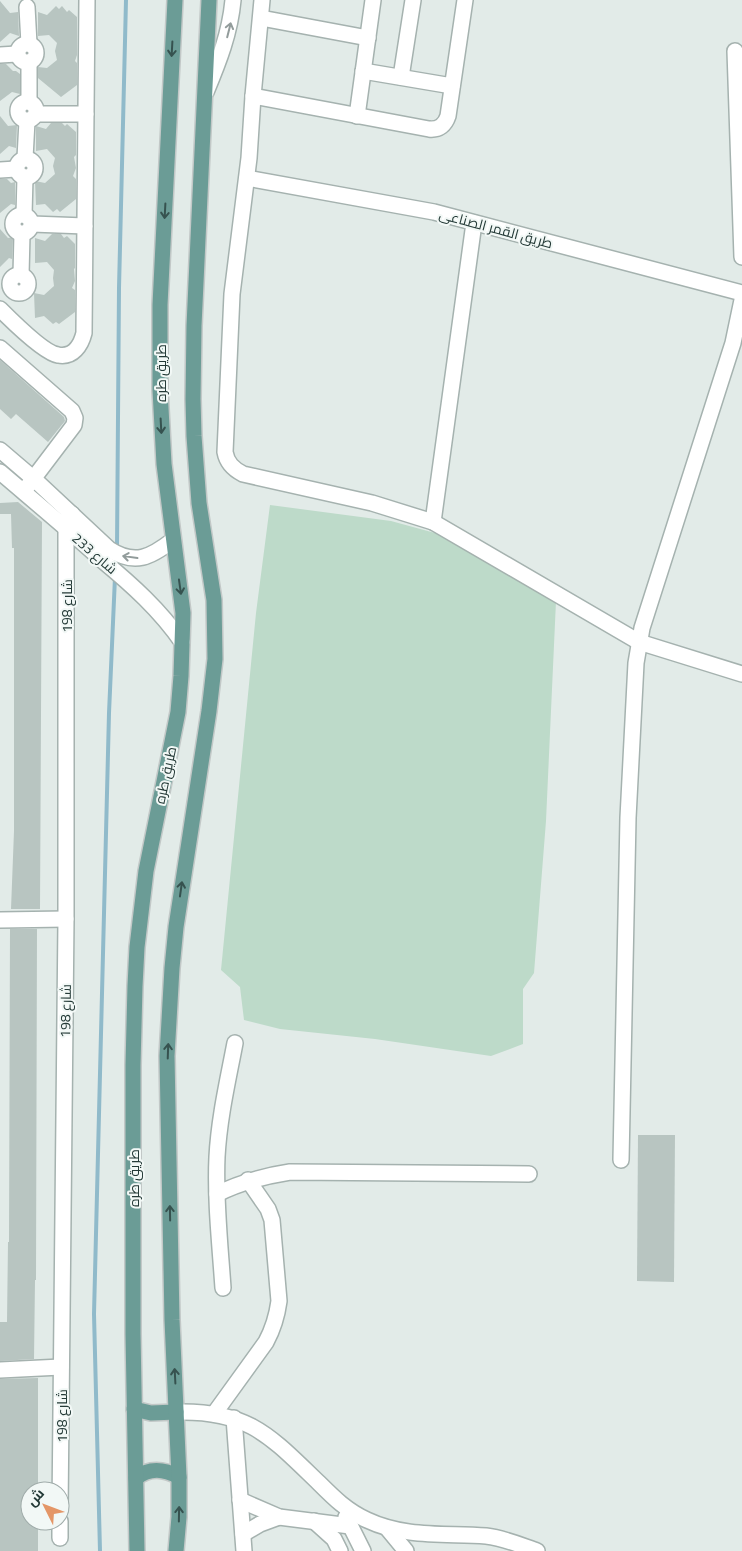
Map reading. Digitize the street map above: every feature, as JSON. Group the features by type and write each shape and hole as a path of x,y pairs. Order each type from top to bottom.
{"main road":[{"name":"طريق طره","path":"137,1551 134,1409 133,1065 137,947 146,871 178,712 183,613 164,464 160,381 160,305 175,0"},
{"path":"176,1551 179,1517 179,1477 172,1320 167,1056 176,927 209,711 215,659 214,600 196,473 194,408 194,326 210,0"},
{"path":"134,1409 151,1413 176,1412"},
{"path":"136,1478 156,1470 163,1470 179,1477"}],"street":[{"path":"0,309 46,350 58,355 71,354 80,345 84,333 87,0"},
{"path":"206,92 226,44 231,23 233,0"},
{"path":"262,0 252,96 247,178 232,294 225,452 229,463 243,474 372,503 433,522 639,642 742,674"},
{"path":"357,116 373,0"},
{"path":"400,77 413,0"},
{"path":"252,96 429,129 439,128 446,121 465,0"},
{"path":"0,55 34,58 36,52 34,47 29,44 28,2"},
{"path":"261,18 368,38"},
{"path":"735,50 742,257"},
{"path":"15,323 9,288 24,292 28,287 28,281 21,275 26,224 22,168 31,112 23,58"},
{"path":"363,71 452,86"},
{"path":"31,112 86,114"},
{"path":"0,170 22,168"},
{"name":"طريق القمر الصناعى","path":"247,178 434,212 742,293"},
{"path":"433,522 474,223"},
{"path":"26,224 85,226"},
{"path":"621,1160 628,818 636,663 642,628 738,344 742,300"},
{"path":"0,348 72,411 75,418 74,425 23,492"},
{"name":"شارع 233","path":"0,450 34,479 69,520 148,600 182,642"},
{"name":"شارع 233","path":"0,472 23,492 69,520 109,549 125,557 144,558 173,540"},
{"name":"شارع 198","path":"60,1481 69,520"},
{"path":"0,920 66,918"},
{"path":"223,1288 217,1194 218,1139 235,1042"},
{"path":"217,1194 248,1180 290,1172 529,1174"},
{"path":"214,1414 266,1342 272,1332 278,1312 279,1301 272,1220 268,1209 248,1180"},
{"path":"0,1370 61,1368"},
{"path":"176,1412 214,1414 234,1418 261,1430 277,1442 339,1503 358,1515 387,1528 418,1534 488,1537 512,1542 537,1551"},
{"path":"234,1418 244,1551"},
{"path":"240,1500 279,1517 350,1526"},
{"path":"339,1503 363,1551"},
{"path":"242,1534 260,1524 279,1517"},
{"path":"314,1521 334,1539 340,1551"},
{"path":"387,1528 406,1551"},
{"path":"60,1531 60,1538"}],"green space":[{"path":"270,505 391,521 457,539 556,601 546,821 534,973 523,989 523,1044 491,1056 375,1039 280,1029 244,1020 240,987 221,970 256,613"}],"building":[{"path":"0,1 10,13 18,12 19,36 10,33 0,42"},
{"path":"56,6 59,9 62,6 67,12 69,10 77,17 77,55 75,61 77,63 77,85 61,97 38,78 38,67 47,68 57,60 55,51 57,43 49,35 38,36 38,12 47,15"},
{"path":"0,64 6,64 13,71 20,74 20,94 12,92 0,101"},
{"path":"0,116 8,126 17,125 16,148 9,146 0,154"},
{"path":"51,123 62,123 65,126 67,124 76,132 76,155 74,157 76,168 73,176 76,179 76,199 60,212 57,209 53,212 45,204 36,205 35,181 45,183 55,174 53,166 55,158 47,149 36,151 36,126 46,129"},
{"path":"0,179 7,179 11,183 15,182 15,205 11,204 0,213"},
{"path":"0,229 8,238 13,237 12,259 9,258 0,267"},
{"path":"52,234 61,234 64,238 67,236 75,244 75,281 72,288 75,290 75,312 59,324 56,322 53,324 44,316 35,318 34,293 44,295 54,286 54,270 47,262 35,263 35,238 45,241"},
{"path":"0,360 64,417 65,421 48,442 16,414 11,419 0,409"},
{"path":"18,502 42,522 40,909 11,909 14,831 14,548 12,548 11,514 0,514 0,503"},
{"path":"10,929 37,929 36,1280 34,1359 0,1361 0,1322 7,1322 9,1242"},
{"path":"638,1135 675,1135 674,1282 637,1281"},
{"path":"38,1378 38,1481 20,1481 20,1531 38,1531 38,1551 0,1551 0,1379"}],"waterway":[{"path":"117,548 119,288 126,0"},
{"path":"100,1551 94,1314 109,713 115,577"}]}
